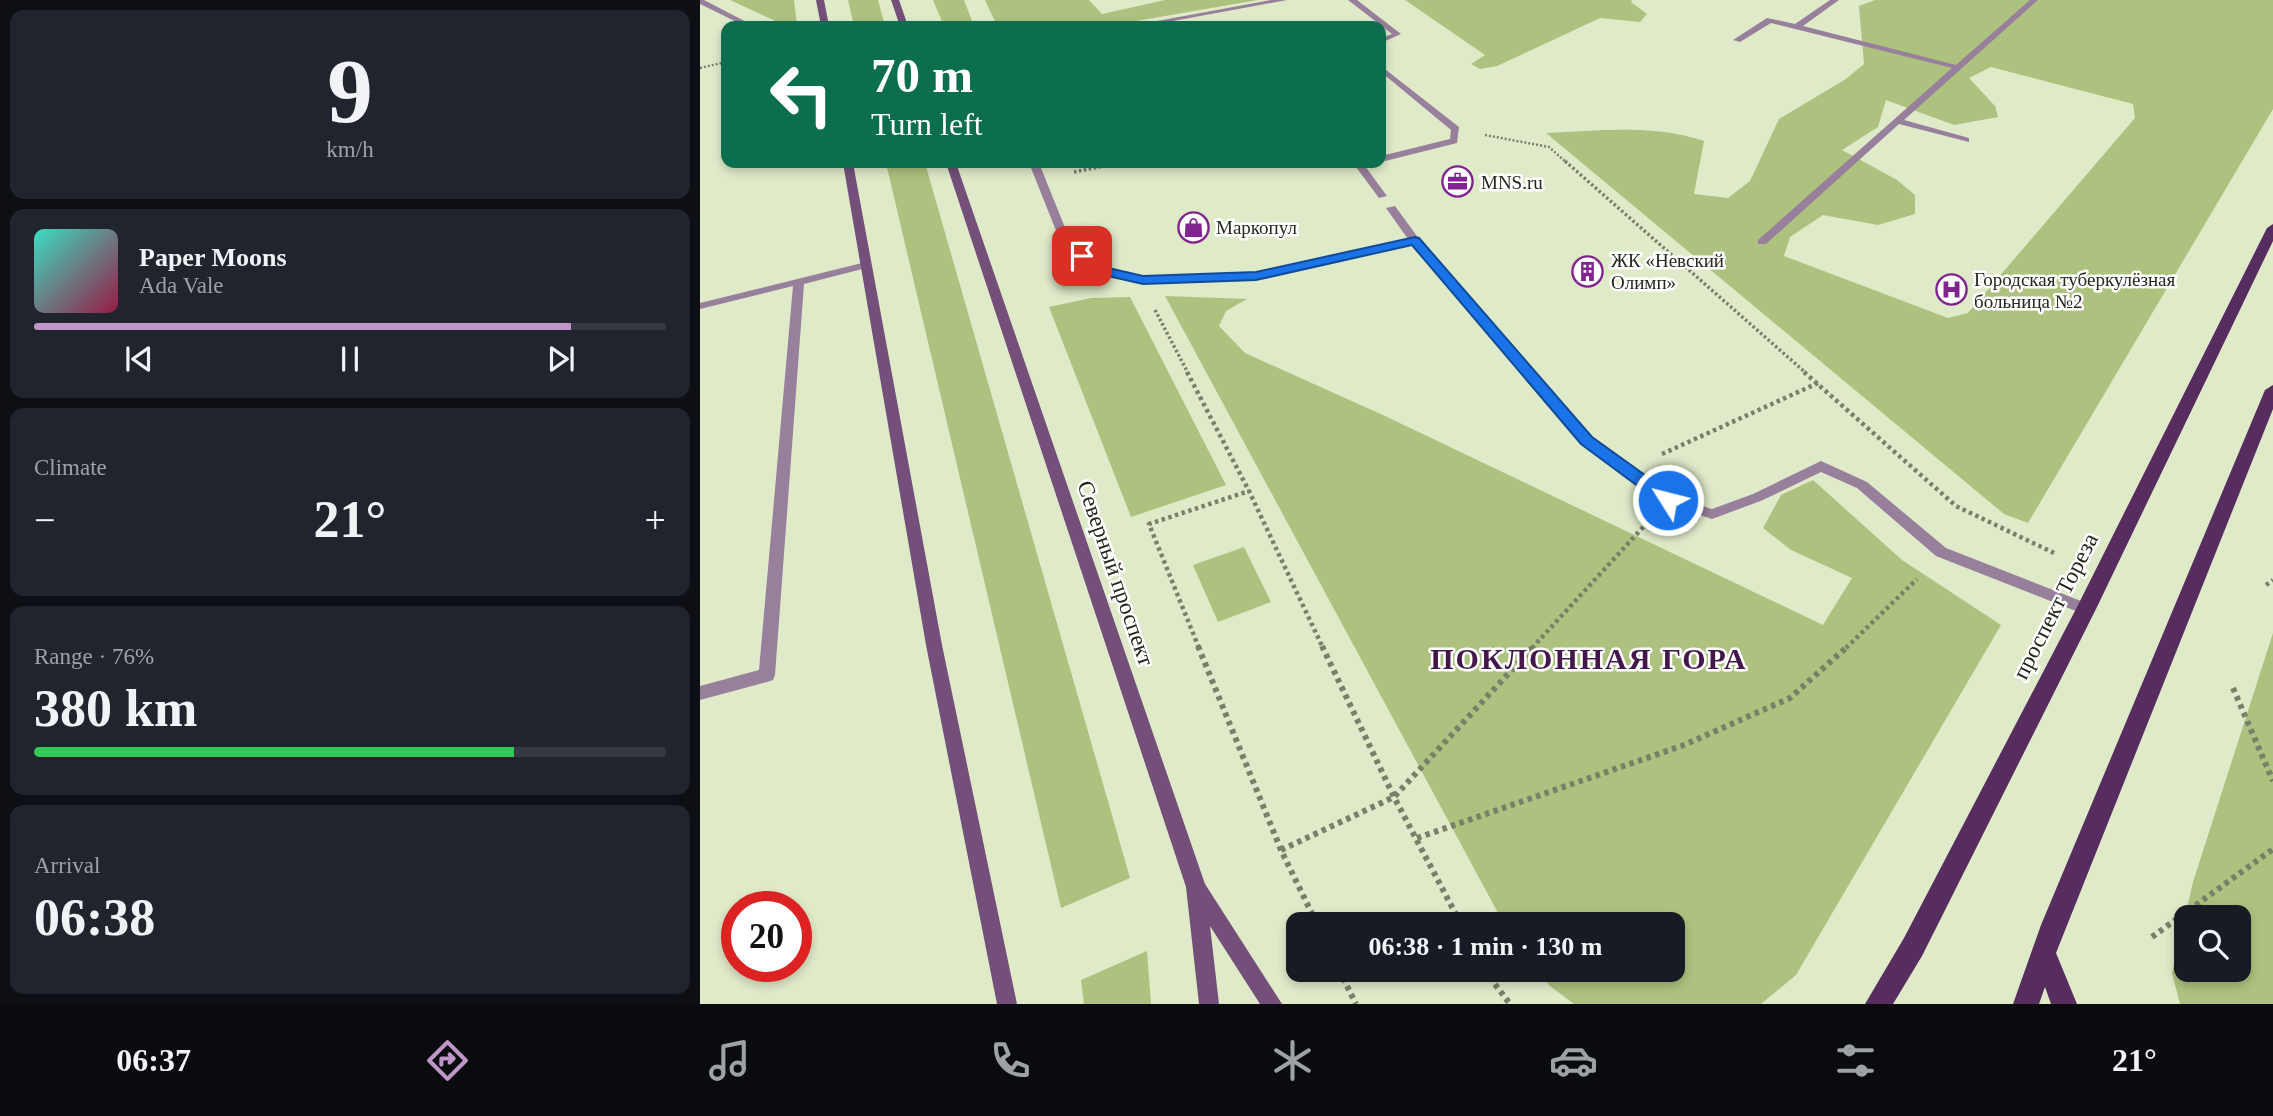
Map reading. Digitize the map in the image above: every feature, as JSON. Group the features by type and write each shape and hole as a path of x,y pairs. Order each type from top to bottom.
{"main road":[{"path":"820,0 824,21"},
{"path":"895,0 902,21"},
{"path":"849,168 934,645 1007,1004"},
{"name":"Северный проспект","path":"953,168 1196,887 1209,1004"},
{"name":"проспект Тореза","path":"1878,1004 1913,947 2086,609 2273,228"},
{"path":"2026,1004 2053,925 2273,390"},
{"path":"1196,887 1272,1004"},
{"path":"2044,954 2064,1004"}],"street":[{"path":"1163,21 1283,0"},
{"path":"1352,0 1380,21"},
{"path":"1796,27 1835,0"},
{"path":"1762,242 2034,0"},
{"path":"700,1 740,21"},
{"path":"1737,40 1770,20 1956,67"},
{"path":"1386,26 1397,34 1386,39"},
{"path":"1386,72 1455,129 1454,141 1386,158"},
{"path":"1897,121 1966,140"},
{"path":"1036,168 1065,241 1100,270 1143,280 1256,276 1415,241"},
{"path":"1365,168 1415,241 1586,441 1668,500 1712,514 1758,497 1821,466 1862,485 1941,552 2086,609"},
{"path":"700,306 866,265"},
{"path":"700,694 767,675 799,280"}],"path":[{"path":"700,68 721,63"},
{"path":"1455,129 1549,147 1956,506 2054,553"},
{"path":"1143,280 1148,296 1249,491 1394,797 1455,912"},
{"path":"1627,471 1818,383"},
{"path":"1249,491 1149,524 1281,850 1311,912"},
{"path":"1281,850 1394,797 1668,500"},
{"path":"1417,838 1684,745 1790,698 1893,605 1941,552"},
{"path":"2266,585 2273,580"},
{"path":"2233,688 2273,781"},
{"path":"2152,936 2273,849"},
{"path":"1345,982 1356,1004"},
{"path":"1493,982 1510,1004"}],"green space":[{"path":"730,0 794,0 797,21 775,21"},
{"path":"848,0 878,0 884,21 853,21"},
{"path":"933,0 964,0 972,21 942,21"},
{"path":"985,0 1089,0 1102,14 1165,0 1258,0 1136,21 995,21"},
{"path":"1405,0 1632,0 1631,2 1647,14 1640,22 1600,18 1497,66 1480,69 1471,64 1485,55"},
{"name":"Городская туберкулёзная больница №2","path":"1875,0 2273,0 2273,109 2028,523 2004,514 1546,133 1646,130 1704,141 1694,194 1728,198 1750,181 1779,119 1846,79 1864,64 1859,6","holes":["1991,67 2133,104 2135,118 1968,313 1948,318 1784,256 1790,237 1823,215 1878,225 1915,214 1915,195 1897,180 1842,150 1878,127 1886,100 1954,125 1998,117 1995,106 1969,78"]},
{"path":"887,168 926,168 1130,878 1061,908"},
{"path":"1165,296 1247,299 1226,311 1219,326 1245,353 1385,416 1823,625 1852,578 1791,550 1763,528 1781,495 1813,480 1902,560 2001,625 1796,975 1761,1004 1574,1004 1547,982 1685,982 1685,912 1498,912"},
{"path":"1130,297 1226,485 1131,517 1049,307 1091,298"},
{"path":"1244,547 1271,602 1218,622 1193,565"},
{"path":"2273,633 2273,1004 2180,1004 2174,982 2251,982 2251,905 2188,905"},
{"path":"1147,951 1151,1004 1084,1004 1081,980"}],"place":[{"name":"MNS.ru","path":"1458,182"},
{"name":"Маркопул","path":"1193,227"},
{"name":"ЖК «Невский Олимп»","path":"1588,271"},
{"name":"Городская туберкулёзная больница №2","path":"1951,290"}],"district":[{"name":"ПОКЛОННАЯ ГОРА","path":"1589,659"}],"route":[{"path":"1082,256 1100,270 1143,280 1256,276 1415,241 1586,441 1668,500"}]}
